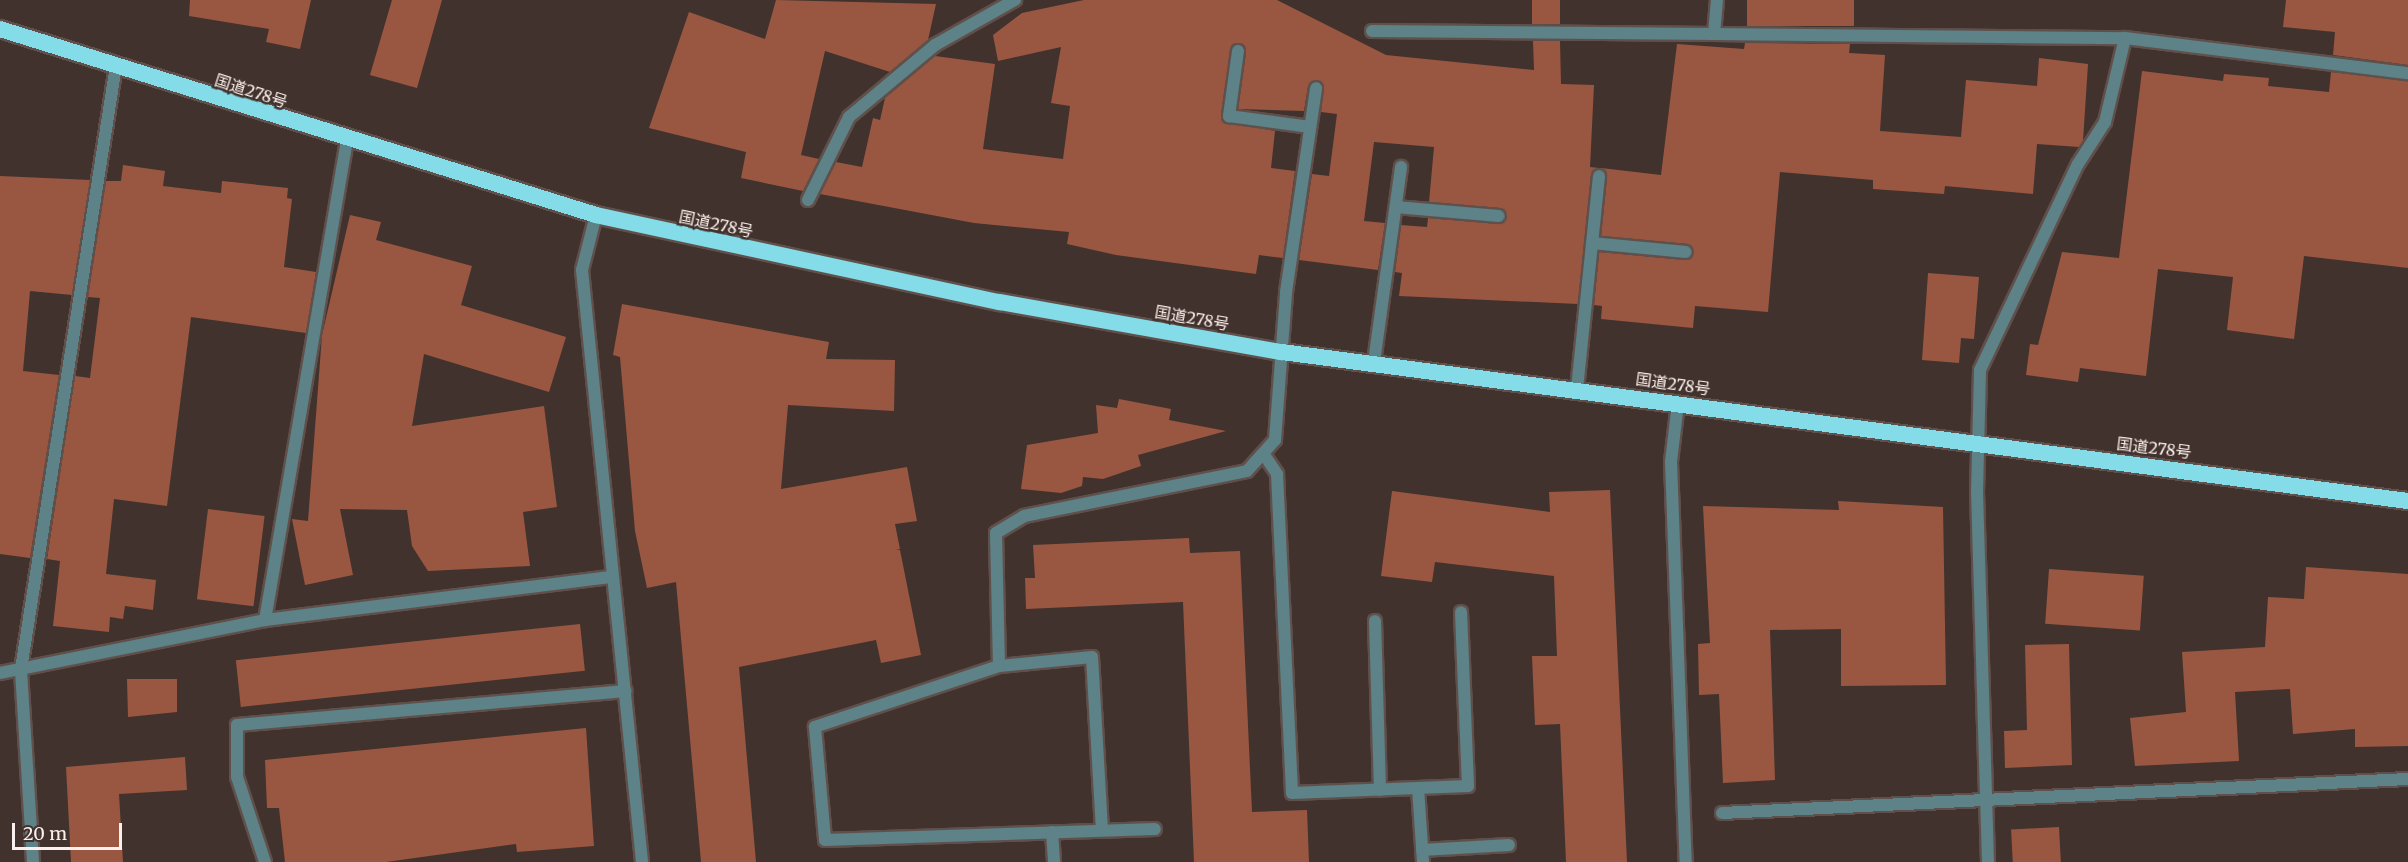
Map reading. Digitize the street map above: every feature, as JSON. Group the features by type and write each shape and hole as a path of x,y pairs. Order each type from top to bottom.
{"highway":[{"name":"国道278号","path":"0,28 346,140 596,215 1000,302 1282,352 1577,388 1978,446 2408,501"}],"street":[{"path":"808,200 849,117 935,45 1015,0"},
{"path":"1714,34 1717,0"},
{"path":"1372,31 1413,35 1580,29 1714,34 2125,38 2408,73"},
{"path":"1988,862 1978,446 1980,370 2078,164 2105,122 2125,38"},
{"path":"1238,51 1229,116 1310,127"},
{"path":"33,862 21,669 116,66"},
{"path":"999,666 996,533 1024,516 1248,471 1265,456 1275,440 1282,352 1316,88"},
{"path":"265,620 346,140"},
{"path":"1374,362 1401,167"},
{"path":"1577,388 1599,176"},
{"path":"1396,207 1499,216"},
{"path":"596,215 582,270 610,577 618,608 642,862"},
{"path":"1592,243 1686,252"},
{"path":"1678,403 1671,462 1686,862"},
{"path":"1265,456 1277,474 1292,794 1468,786 1461,612"},
{"path":"0,673 265,620 610,577"},
{"path":"1375,621 1380,790"},
{"path":"1102,830 1092,657 999,666 815,727 825,840 1155,829"},
{"path":"265,862 237,777 237,725 626,691"},
{"path":"1722,813 2408,779"},
{"path":"1418,788 1423,856 1509,845"},
{"path":"1053,832 1054,862"}],"building":[{"path":"190,0 311,0 300,49 266,42 269,29 189,16"},
{"path":"392,0 442,0 417,88 370,75"},
{"path":"776,0 936,4 928,40 890,72 825,51 801,155 819,159 803,191 741,178 746,152 649,128 689,12 765,39"},
{"path":"1084,0 1277,0 1386,55 1534,70 1533,41 1560,41 1561,84 1594,85 1590,167 1599,168 1591,175 1578,304 1399,296 1402,273 1395,272 1401,225 1427,227 1428,218 1499,224 1507,217 1500,208 1429,202 1434,147 1374,142 1364,221 1385,223 1378,270 1299,260 1312,174 1329,176 1337,114 1321,112 1324,86 1317,80 1308,86 1304,111 1238,109 1246,52 1240,43 1230,50 1222,120 1275,131 1271,168 1295,171 1283,258 1259,255 1256,274 1116,255 1067,244 1069,232 974,223 820,194 836,162 862,167 873,118 880,120 885,98 935,56 995,64 983,149 1063,159 1070,106 1051,103 1061,47 998,61 993,35 1022,13"},
{"path":"1532,0 1560,0 1560,24 1532,24"},
{"path":"1747,0 1854,0 1854,26 1747,26"},
{"path":"2286,0 2408,0 2408,65 2333,55 2335,32 2283,27"},
{"path":"1745,43 1850,44 1849,53 1885,55 1880,131 1961,137 1966,80 2037,86 2039,58 2088,64 2083,141 2079,147 2037,144 2033,194 1945,186 1944,194 1873,189 1873,180 1780,172 1768,312 1695,306 1693,328 1601,319 1602,306 1594,305 1599,252 1685,260 1694,252 1687,244 1601,236 1607,177 1601,168 1661,175 1677,44 1744,49"},
{"path":"2142,71 2223,81 2224,74 2269,78 2268,86 2329,92 2331,72 2408,81 2408,268 2304,256 2294,339 2227,330 2233,277 2158,269 2146,376 2080,368 2078,382 2026,375 2030,344 2038,345 2062,252 2119,258"},
{"path":"123,165 165,171 163,186 221,193 222,181 288,188 287,198 292,199 284,267 316,272 306,333 191,317 167,506 114,499 106,574 156,580 153,610 125,606 123,619 110,617 109,632 53,626 60,561 47,559 75,376 90,378 100,298 88,297 106,181 121,181"},
{"path":"0,176 90,180 72,295 30,291 23,371 59,375 30,558 0,554"},
{"path":"350,215 381,222 376,240 472,266 461,305 566,337 549,392 424,354 412,426 544,406 557,507 523,512 530,566 428,571 412,546 407,510 340,509 353,575 305,585 292,519 308,521 322,335"},
{"path":"1928,273 1979,277 1974,339 1961,338 1959,363 1922,360"},
{"path":"622,304 829,342 826,359 895,360 894,411 788,405 781,489 907,467 917,521 895,524 900,549 896,550 900,550 921,655 881,663 876,640 739,667 756,862 701,862 676,582 647,588 635,531 620,357 613,355"},
{"path":"1119,399 1171,409 1169,420 1226,431 1138,455 1141,466 1103,479 1083,477 1082,486 1061,493 1021,489 1027,445 1098,433 1096,405 1117,408"},
{"path":"1610,490 1627,862 1566,862 1560,724 1535,725 1532,656 1557,656 1554,576 1435,562 1432,582 1381,576 1392,491 1550,512 1549,492"},
{"path":"1838,501 1943,507 1946,685 1841,686 1841,629 1770,630 1775,780 1723,783 1719,694 1699,695 1698,644 1710,643 1703,506 1839,510"},
{"path":"208,509 265,516 253,606 197,599"},
{"path":"1189,538 1190,553 1240,551 1252,812 1307,810 1309,862 1194,862 1183,602 1026,609 1025,578 1035,578 1033,545"},
{"path":"2306,567 2408,574 2408,746 2355,747 2355,729 2293,734 2290,689 2235,692 2239,761 2135,766 2130,718 2186,712 2182,652 2265,647 2268,597 2304,599"},
{"path":"2049,569 2144,576 2140,630 2045,624"},
{"path":"580,624 585,671 241,707 236,660"},
{"path":"2069,644 2072,765 2005,768 2004,731 2027,730 2025,645"},
{"path":"127,679 177,679 177,712 128,717"},
{"path":"586,728 594,846 517,852 516,844 386,862 285,862 279,808 267,808 265,760"},
{"path":"185,757 187,790 119,794 123,862 71,862 66,767"},
{"path":"2059,827 2061,862 2013,862 2011,830"}]}
